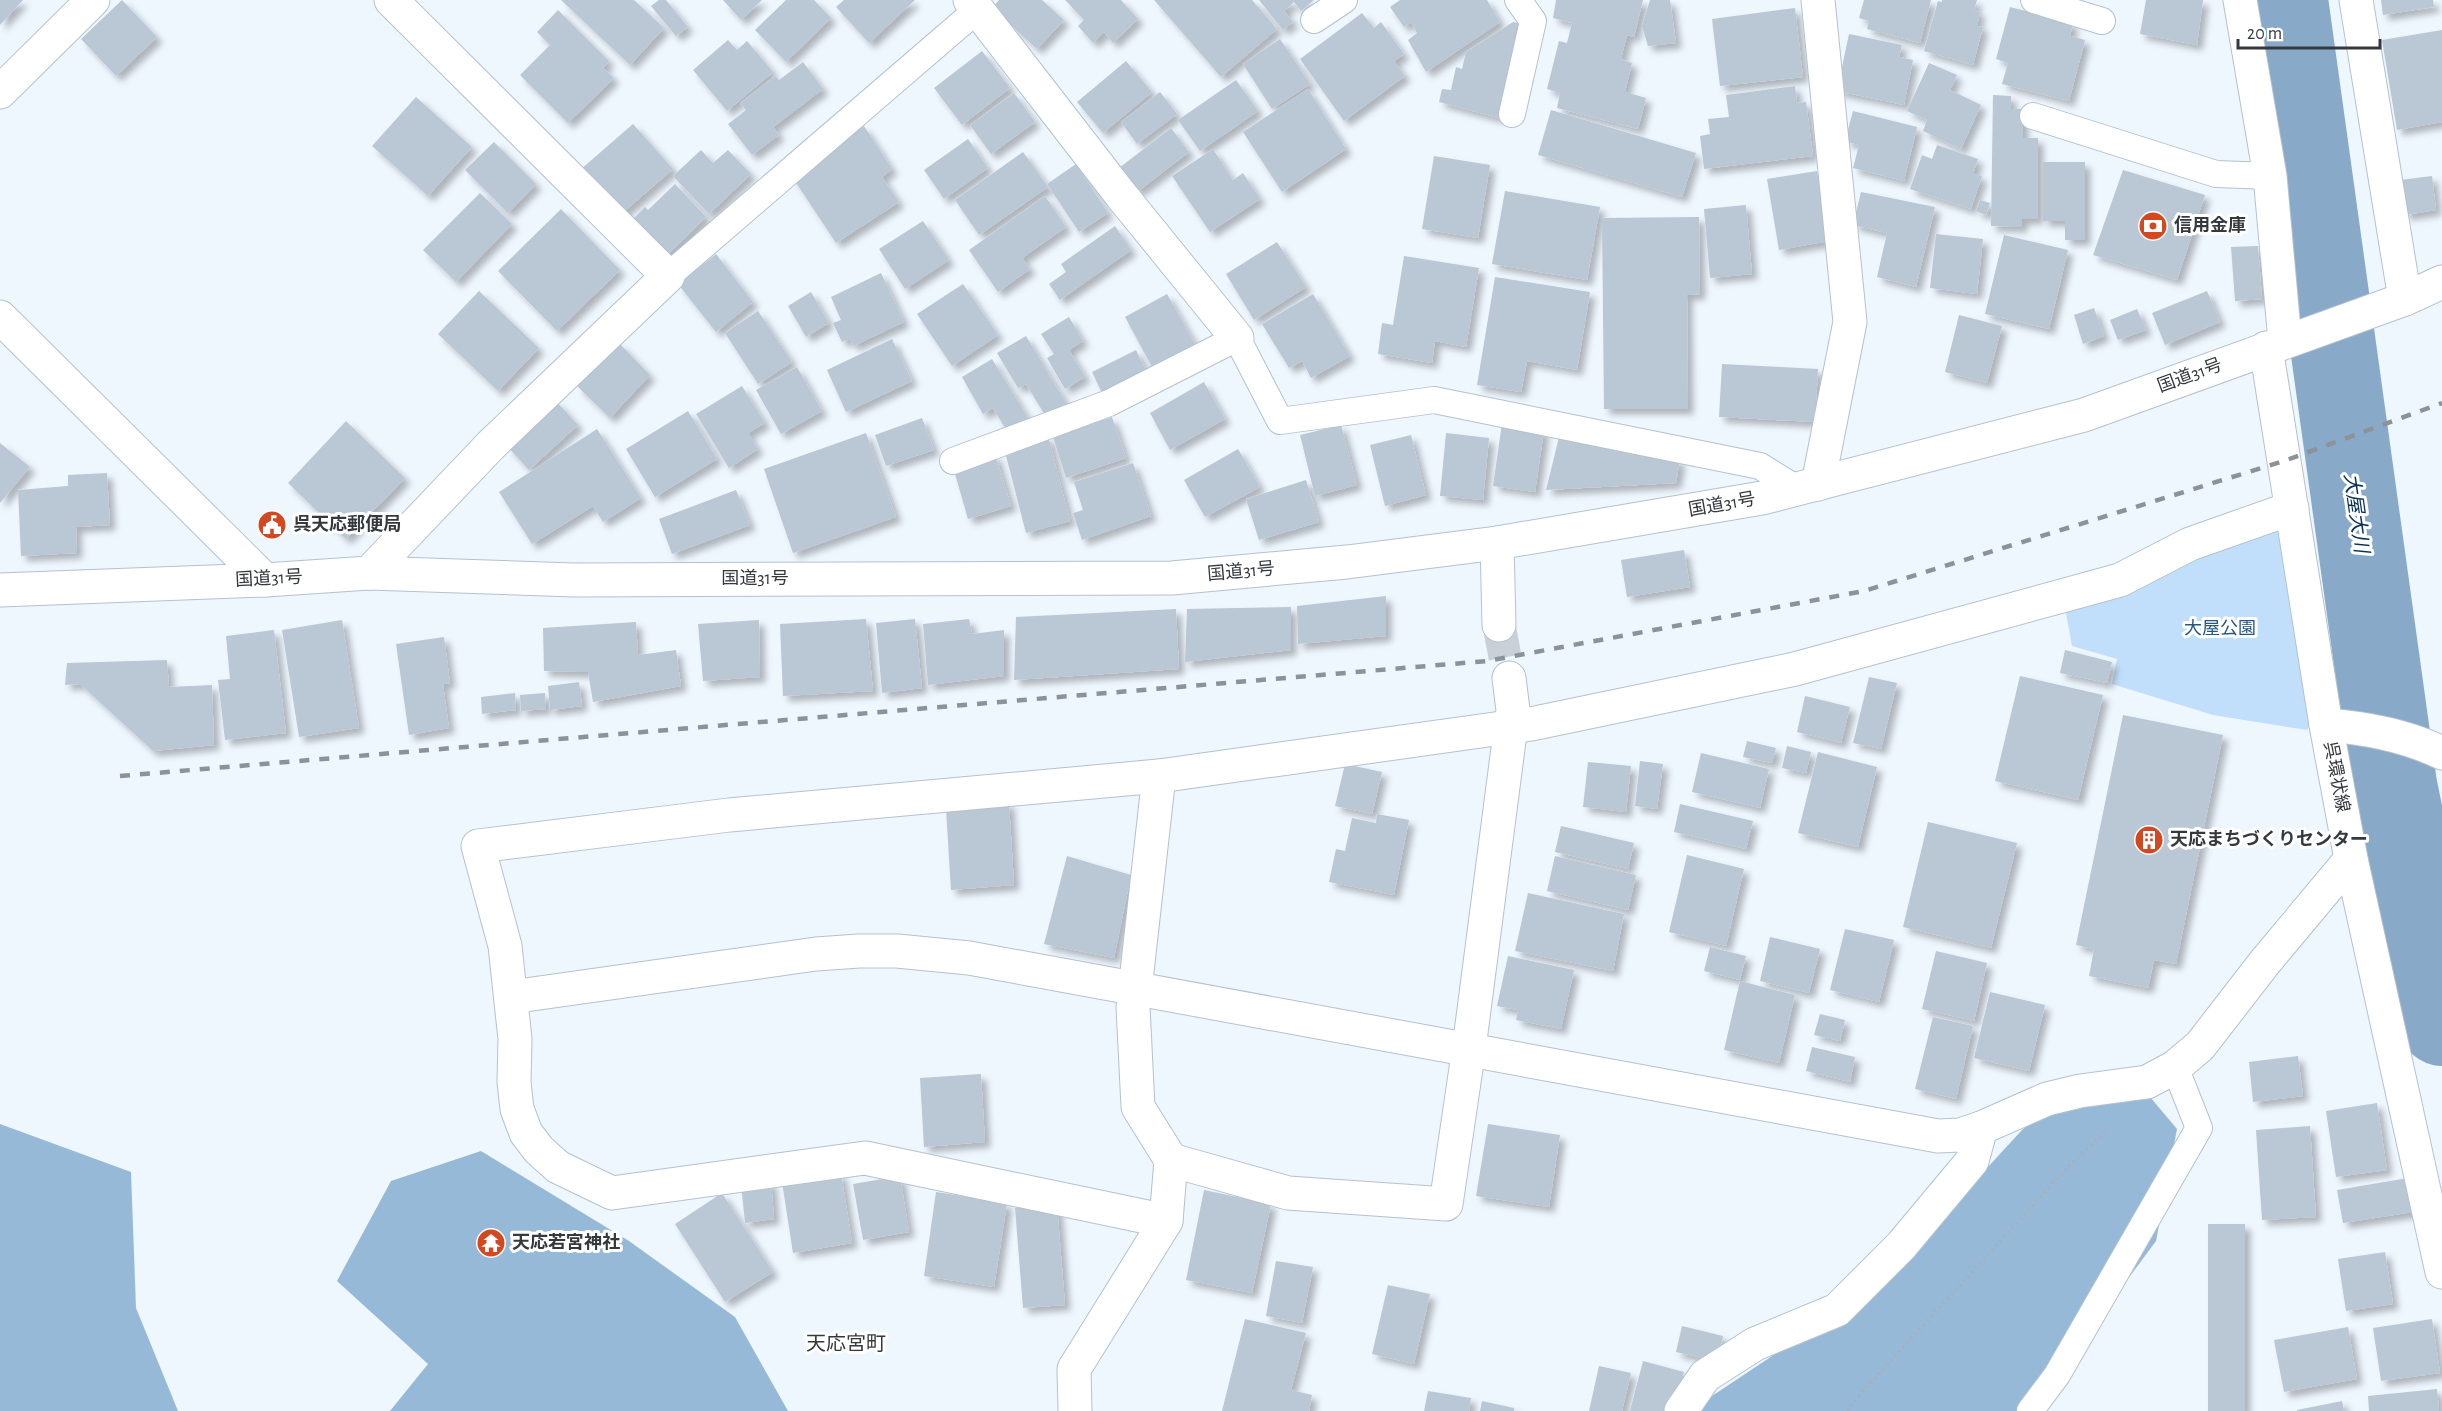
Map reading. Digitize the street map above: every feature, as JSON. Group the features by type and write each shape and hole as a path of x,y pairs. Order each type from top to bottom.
{"main road":[{"path":"0,92 93,0"},
{"path":"369,573 491,445 668,276 391,0"},
{"path":"1808,487 1850,322 1818,0"},
{"name":"呉環状線","path":"2240,0 2270,176 2292,508 2326,725 2351,860 2442,1272"},
{"path":"2356,0 2392,303"},
{"path":"977,3 1120,195 1237,338"},
{"name":"国道31号","path":"0,590 265,580 369,573 574,580 1172,579 1347,562 1497,543 1762,498 1808,487 2084,414 2392,303 2442,282"},
{"path":"2,321 265,580"},
{"path":"1166,1221 865,1158 612,1193 558,1167 539,1150 526,1133 517,1109 514,1082 515,1039 505,945 478,846 741,814 1159,776 1510,728 1795,669 2120,580 2190,544 2292,508"},
{"path":"1497,543 1499,625"},
{"path":"1171,1160 1288,1193 1446,1204 1469,1048 1513,710 1509,678"},
{"path":"2326,725 2366,728 2431,748"},
{"path":"1075,1411 1074,1369 1166,1221 1171,1160 1138,1107 1133,1007 1159,776"},
{"path":"511,997 816,954 859,951 931,952 1469,1048 1938,1136 1960,1136 2048,1099 2080,1091 2147,1082 2175,1067 2200,1046 2265,962 2351,860"},
{"path":"1681,1411 1705,1376 1755,1344 1837,1310 1901,1246 1972,1161 1981,1128"}],"lane":[{"path":"1314,20 1344,0"},
{"path":"1512,114 1533,21 1518,0"},
{"path":"2034,0 2102,21"},
{"path":"668,276 977,3"},
{"path":"2033,116 2216,174 2270,176"},
{"path":"953,461 1109,403 1237,338 1280,421 1434,400 1760,465 1808,487"},
{"path":"2030,1411 2057,1375 2199,1128 2175,1067"}],"path":[{"path":"1848,1411 1856,1399 2068,1167 2109,1129"}],"green space":[{"name":"大屋公園","path":"2287,514 2318,713 2307,730 2213,715 2112,684 2117,659 2072,646 2064,602"}],"shaded area":[{"path":"2129,1072 2177,1129 2156,1241 2030,1411 1700,1411 1706,1400 1781,1350 1849,1318 2022,1130 2080,1083"},
{"path":"0,1124 131,1172 136,1308 178,1411 0,1411"},
{"path":"481,1151 629,1241 735,1317 788,1411 390,1411 428,1364 337,1281 391,1181"}],"building":[{"path":"0,0 23,0 0,25"},
{"path":"122,0 157,37 116,76 81,39"},
{"path":"561,0 634,0 664,28 630,65"},
{"path":"659,0 666,0 688,27 676,36 651,6"},
{"path":"723,0 762,0 741,20"},
{"path":"786,0 814,0 831,18 786,62 755,30"},
{"path":"844,0 915,0 869,43 836,7"},
{"path":"999,0 1042,0 1064,20 1037,49 992,8"},
{"path":"1065,0 1121,0 1138,19 1113,43 1104,32 1093,43 1078,26 1084,20"},
{"path":"1154,0 1252,0 1277,29 1221,77"},
{"path":"1259,0 1314,0 1301,11 1294,2 1284,11 1293,22 1283,30"},
{"path":"1400,0 1487,0 1500,22 1426,72 1408,40 1417,33 1411,22 1404,27 1390,7"},
{"path":"1556,0 1643,0 1634,37 1627,35 1621,59 1632,63 1625,92 1646,98 1638,129 1557,108 1560,93 1547,89 1559,41 1567,43 1572,23 1553,18"},
{"path":"1650,0 1670,0 1676,43 1648,46 1642,26"},
{"path":"1864,0 1931,0 1920,43 1867,29 1869,21 1859,18"},
{"path":"1942,0 1977,0 1974,10 1980,12 1977,26 1983,27 1973,65 1924,51 1938,1 1942,2"},
{"path":"2146,0 2203,0 2197,45 2140,34"},
{"path":"2381,0 2433,0 2434,7 2383,15"},
{"path":"2010,7 2073,23 2070,36 2085,40 2069,101 2002,84 2008,63 1996,59"},
{"path":"1795,8 1803,77 1720,86 1712,19"},
{"path":"558,10 609,61 603,68 614,78 568,123 520,75 550,45 537,32"},
{"path":"1362,13 1374,28 1381,22 1404,54 1394,61 1405,76 1344,121 1300,59"},
{"path":"1513,22 1521,24 1499,118 1439,102 1442,89 1451,90 1456,67 1462,69 1466,52"},
{"path":"2442,30 2442,122 2397,130 2382,40"},
{"path":"1849,34 1902,45 1899,57 1913,60 1904,105 1837,91"},
{"path":"1280,39 1310,84 1272,109 1243,64"},
{"path":"728,40 737,50 747,41 773,72 727,111 693,70"},
{"path":"982,51 1010,88 962,125 934,88"},
{"path":"1126,61 1152,92 1103,133 1077,102"},
{"path":"803,62 823,89 773,127 779,135 752,155 728,124 746,110 740,103 775,76 779,80"},
{"path":"1929,63 1957,75 1950,90 1981,105 1961,149 1923,131 1927,120 1907,111"},
{"path":"1236,80 1258,111 1200,151 1178,120"},
{"path":"1795,86 1797,103 1806,102 1813,156 1704,169 1700,136 1710,134 1708,119 1729,117 1726,95"},
{"path":"1308,89 1346,149 1282,192 1243,132"},
{"path":"1160,92 1177,114 1137,144 1121,122"},
{"path":"1014,93 1035,122 991,154 970,125"},
{"path":"1993,95 2011,96 2011,109 2023,109 2023,138 2038,138 2038,219 2022,219 2022,227 1991,226"},
{"path":"416,97 472,147 428,196 372,146"},
{"path":"1551,110 1696,153 1682,197 1538,155"},
{"path":"1853,111 1917,127 1904,181 1853,168 1859,145 1845,141"},
{"path":"633,124 673,169 619,216 580,170"},
{"path":"864,126 892,169 882,177 899,202 836,243 791,175"},
{"path":"1171,128 1189,152 1137,192 1119,168"},
{"path":"968,139 988,168 944,199 924,170"},
{"path":"494,142 536,184 508,213 465,170"},
{"path":"1937,145 1978,159 1973,174 1982,176 1971,209 1910,189 1922,155 1932,159"},
{"path":"1213,149 1233,180 1243,173 1260,199 1210,232 1172,176"},
{"path":"701,150 713,163 728,150 751,174 709,214 673,176"},
{"path":"1023,152 1048,187 979,235 955,200"},
{"path":"1434,156 1490,165 1478,238 1422,229"},
{"path":"2043,162 2085,162 2085,240 2065,240 2065,221 2043,221"},
{"path":"1076,164 1108,213 1079,232 1047,184"},
{"path":"2123,170 2205,195 2177,280 2093,255"},
{"path":"1817,171 1829,241 1779,250 1767,179"},
{"path":"2432,176 2436,210 2405,215 2400,180"},
{"path":"675,184 706,217 662,260 628,224 645,207 648,210"},
{"path":"1505,191 1600,207 1587,280 1492,264"},
{"path":"1861,192 1935,207 1916,287 1877,277 1887,233 1853,225"},
{"path":"480,193 512,224 456,282 423,250"},
{"path":"1045,196 1066,227 1022,258 1030,269 998,292 969,250"},
{"path":"1980,200 1990,203 1986,215 1976,211"},
{"path":"1746,205 1752,274 1710,278 1704,209"},
{"path":"561,209 620,270 557,331 498,271"},
{"path":"1699,217 1700,294 1687,295 1688,409 1604,409 1602,218"},
{"path":"923,221 949,260 905,289 879,249"},
{"path":"1115,226 1131,250 1060,300 1049,284 1066,272 1061,264"},
{"path":"1936,234 1983,239 1977,294 1930,288"},
{"path":"2004,235 2068,250 2049,329 1985,314"},
{"path":"1277,242 1306,287 1254,320 1226,274"},
{"path":"2258,246 2262,299 2235,301 2231,247"},
{"path":"716,254 753,302 716,332 678,284"},
{"path":"1404,256 1479,268 1466,347 1435,341 1432,363 1378,354 1382,323 1393,325"},
{"path":"881,273 904,322 853,346 850,339 842,342 833,323 841,320 831,297"},
{"path":"1495,277 1590,292 1577,370 1527,361 1521,392 1477,385"},
{"path":"963,284 998,335 952,366 917,314"},
{"path":"479,291 539,348 498,391 438,334"},
{"path":"2207,291 2220,322 2165,345 2152,313"},
{"path":"811,292 829,323 806,337 788,306"},
{"path":"1167,294 1195,344 1152,367 1125,317"},
{"path":"1313,294 1350,356 1311,378 1302,361 1289,368 1262,324"},
{"path":"2094,308 2104,336 2083,344 2074,315"},
{"path":"2137,309 2146,330 2118,340 2110,320"},
{"path":"758,311 792,362 758,384 725,333"},
{"path":"1959,315 2002,326 1987,383 1945,372"},
{"path":"1069,317 1083,341 1069,350 1085,377 1065,389 1047,358 1054,354 1041,334"},
{"path":"1026,336 1066,403 1045,415 1026,384 1018,388 997,353"},
{"path":"892,339 912,381 846,412 827,370"},
{"path":"619,343 650,375 610,418 577,386"},
{"path":"1136,350 1147,373 1103,395 1092,372"},
{"path":"992,359 1028,418 1007,431 993,408 983,414 962,377"},
{"path":"1722,364 1818,369 1815,422 1719,417"},
{"path":"797,367 822,411 781,434 756,390"},
{"path":"1204,382 1225,419 1170,450 1150,413"},
{"path":"742,386 765,423 748,433 758,449 729,468 696,414"},
{"path":"556,401 578,425 529,470 507,446"},
{"path":"688,411 717,459 655,497 626,449"},
{"path":"1112,417 1126,458 1066,478 1053,437"},
{"path":"922,418 934,450 886,466 875,435"},
{"path":"346,421 405,478 346,539 288,483"},
{"path":"1502,423 1544,430 1535,492 1493,486"},
{"path":"1341,425 1357,485 1315,496 1300,435"},
{"path":"597,429 641,498 603,522 593,506 532,544 499,492"},
{"path":"866,433 896,517 793,553 764,469"},
{"path":"1446,433 1489,438 1483,500 1440,496"},
{"path":"1411,435 1426,495 1385,506 1370,445"},
{"path":"1048,436 1070,521 1026,533 1004,448"},
{"path":"1559,437 1680,460 1676,483 1546,490"},
{"path":"0,443 30,467 0,503"},
{"path":"1238,449 1260,487 1205,517 1184,480"},
{"path":"995,454 1011,506 968,519 953,467"},
{"path":"1133,463 1151,516 1082,540 1073,513 1083,510 1074,482"},
{"path":"107,473 110,525 76,527 77,553 21,556 18,490 68,486 68,475"},
{"path":"1306,480 1319,522 1259,540 1246,499"},
{"path":"736,490 750,525 672,554 659,519"},
{"path":"1684,550 1690,587 1627,597 1621,560"},
{"path":"1386,596 1386,636 1298,644 1297,606"},
{"path":"1291,607 1291,650 1185,662 1187,609"},
{"path":"1176,609 1179,669 1014,680 1016,617"},
{"path":"866,619 873,691 783,696 780,624"},
{"path":"915,619 922,688 882,693 876,623"},
{"path":"969,619 972,634 1004,630 1004,676 928,685 923,624"},
{"path":"342,620 359,728 299,737 282,630"},
{"path":"759,620 760,677 703,681 698,624"},
{"path":"636,622 638,655 676,650 681,686 593,702 588,672 544,671 543,628"},
{"path":"274,630 286,733 225,740 218,680 230,679 226,636"},
{"path":"444,637 450,683 443,684 449,728 409,735 396,644"},
{"path":"2065,650 2112,662 2107,683 2060,673"},
{"path":"167,660 169,687 212,685 214,745 153,751 80,684 65,685 67,663"},
{"path":"2020,676 2103,695 2078,800 1995,781"},
{"path":"1869,677 1897,683 1881,749 1853,743"},
{"path":"579,682 582,706 550,710 548,686"},
{"path":"515,693 516,710 482,714 481,697"},
{"path":"545,693 546,709 521,711 520,695"},
{"path":"1805,696 1850,707 1841,743 1797,732"},
{"name":"天応まちづくりセンター","path":"2123,715 2223,735 2176,964 2154,960 2148,988 2089,976 2094,949 2076,945"},
{"path":"1747,741 1776,748 1772,763 1743,757"},
{"path":"1787,746 1811,752 1806,773 1782,768"},
{"path":"1818,752 1877,767 1858,847 1798,833"},
{"path":"1701,753 1769,769 1760,808 1692,792"},
{"path":"1640,761 1663,764 1657,809 1635,806"},
{"path":"1588,762 1631,766 1626,812 1583,807"},
{"path":"1345,764 1382,772 1372,814 1335,806"},
{"path":"1009,802 1014,885 951,890 946,809"},
{"path":"1680,804 1753,821 1746,849 1674,832"},
{"path":"1377,814 1409,820 1394,895 1329,882 1336,849 1345,851 1352,818 1376,823"},
{"path":"1928,822 2017,843 1991,948 1903,927"},
{"path":"1561,826 1634,843 1628,869 1555,852"},
{"path":"1687,855 1744,869 1726,946 1669,932"},
{"path":"1067,856 1131,875 1114,958 1044,944"},
{"path":"1555,856 1636,875 1628,910 1547,891"},
{"path":"1528,893 1624,914 1613,971 1515,951"},
{"path":"1845,929 1894,940 1879,1002 1830,990"},
{"path":"1770,937 1820,949 1809,993 1760,981"},
{"path":"1710,947 1746,956 1740,980 1704,971"},
{"path":"1936,951 1987,963 1974,1021 1922,1009"},
{"path":"1508,956 1574,970 1561,1029 1516,1020 1518,1010 1497,1006"},
{"path":"1740,981 1795,995 1779,1063 1724,1050"},
{"path":"1990,992 2045,1005 2029,1071 1974,1058"},
{"path":"1820,1014 1845,1020 1840,1041 1814,1035"},
{"path":"1933,1017 1973,1026 1956,1099 1915,1089"},
{"path":"1812,1047 1855,1057 1850,1082 1806,1071"},
{"path":"2298,1056 2303,1096 2253,1102 2249,1062"},
{"path":"981,1074 985,1142 924,1147 920,1078"},
{"path":"2377,1103 2387,1170 2336,1177 2326,1111"},
{"path":"1488,1124 1560,1135 1549,1207 1476,1196"},
{"path":"2310,1126 2316,1217 2262,1220 2256,1130"},
{"path":"841,1173 852,1243 793,1253 782,1182"},
{"path":"900,1176 909,1232 863,1240 853,1184"},
{"path":"2408,1178 2413,1212 2343,1223 2337,1190"},
{"path":"771,1181 774,1219 745,1223 741,1184"},
{"path":"1204,1190 1271,1204 1252,1293 1186,1280"},
{"path":"936,1192 1007,1203 994,1287 924,1276"},
{"path":"722,1193 773,1272 725,1302 675,1224"},
{"path":"1057,1205 1065,1305 1023,1308 1015,1208"},
{"path":"2208,1224 2245,1224 2245,1411 2208,1411"},
{"path":"2385,1252 2393,1304 2346,1311 2338,1259"},
{"path":"1276,1261 1313,1267 1302,1323 1266,1316"},
{"path":"1388,1285 1430,1294 1414,1364 1372,1354"},
{"path":"1245,1319 1306,1333 1291,1390 1312,1395 1309,1411 1222,1411"},
{"path":"2432,1319 2440,1373 2381,1381 2373,1328"},
{"path":"1682,1326 1723,1336 1717,1361 1676,1352"},
{"path":"2348,1327 2357,1379 2284,1392 2274,1340"},
{"path":"1643,1361 1684,1372 1674,1411 1630,1411"},
{"path":"1599,1366 1631,1373 1622,1411 1589,1411"},
{"path":"2437,1389 2439,1411 2369,1411 2368,1396"},
{"path":"1428,1391 1471,1398 1469,1411 1424,1411"},
{"path":"1482,1401 1514,1408 1514,1411 1480,1411"},
{"path":"2342,1401 2344,1411 2297,1411 2297,1410"}],"waterway":[{"name":"大屋大川","path":"2285,0 2394,785 2442,1023"}],"tunnel":[{"path":"1499,625 1509,678"}],"railway":[{"path":"120,776 1487,661 1864,591 2284,461 2442,403"}],"place":[{"name":"信用金庫","path":"2153,226"},
{"name":"呉天応郵便局","path":"272,525"},
{"name":"天応まちづくりセンター","path":"2149,840"},
{"name":"天応若宮神社","path":"491,1243"}],"district":[{"name":"天応宮町","path":"846,1344"}]}
